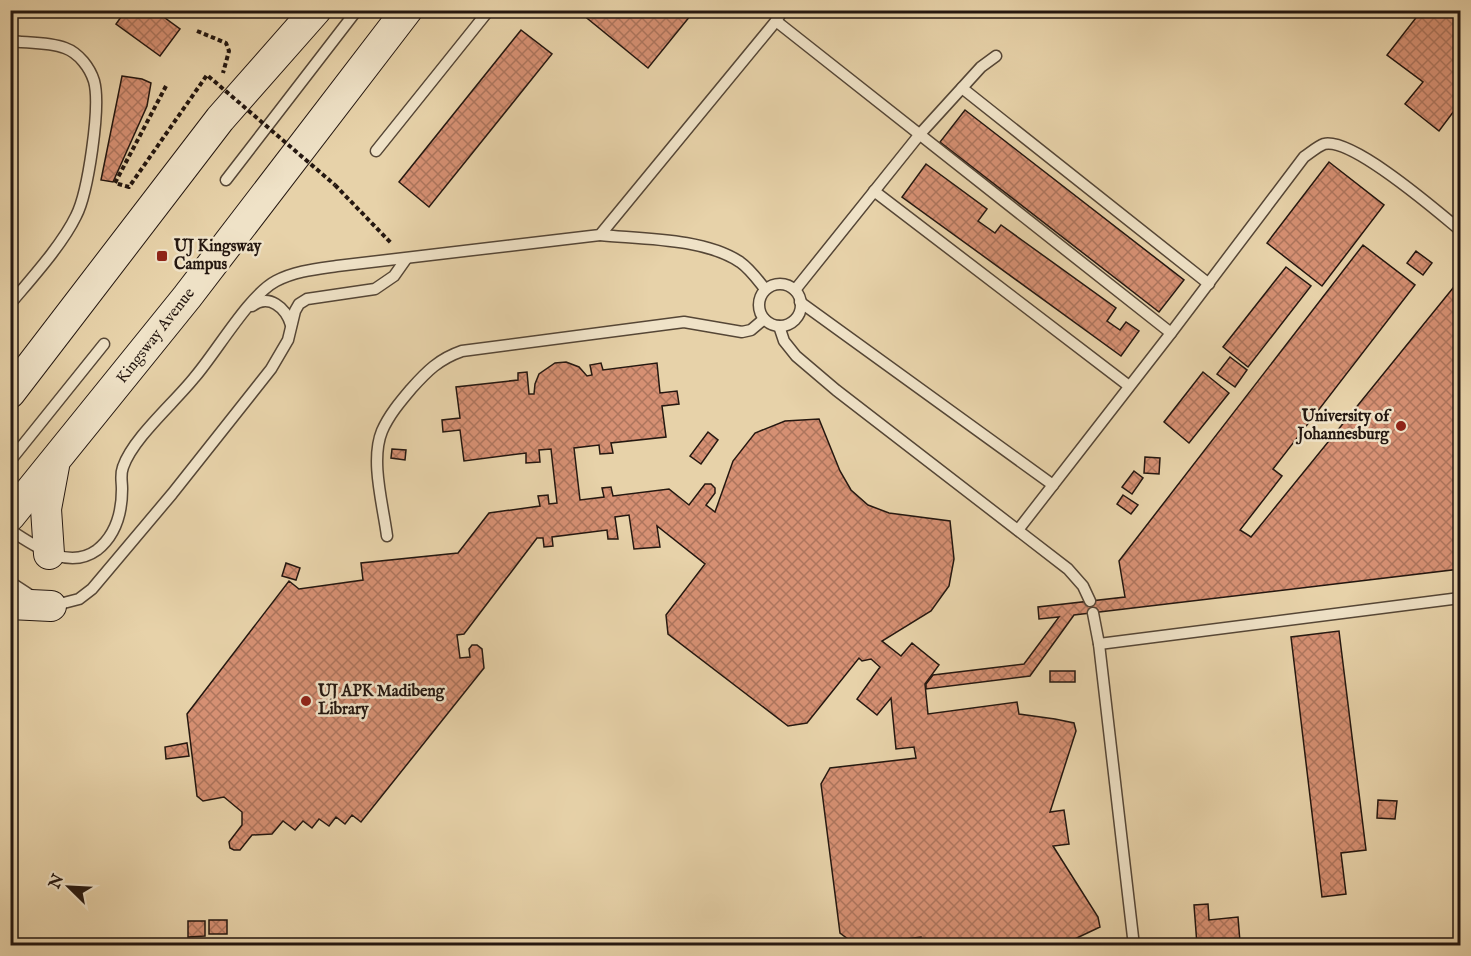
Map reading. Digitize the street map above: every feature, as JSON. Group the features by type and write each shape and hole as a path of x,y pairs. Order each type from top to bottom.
{"main road":[{"path":"10,393 220,119 316,10"},
{"name":"Kingsway Avenue","path":"10,516 187,297 407,10"},
{"path":"49,554 46,509 56,460"},
{"path":"10,604 51,606"}],"lane":[{"path":"226,180 357,10"},
{"path":"376,151 489,10"},
{"path":"600,235 783,10"},
{"path":"776,21 1171,333"},
{"path":"10,41 65,48 83,61 95,84 95,118 89,164 78,210 69,227 39,269 10,304"},
{"path":"795,290 920,134 981,67 996,56"},
{"path":"962,88 1209,284"},
{"path":"1018,530 1209,284 1304,157 1324,144 1340,145 1373,163 1461,230"},
{"path":"874,191 1129,386"},
{"path":"10,530 49,554 76,558 89,555 99,549 118,522 122,510 121,476 128,456 195,377 258,295 275,281 301,272 600,235 698,245 724,253 752,272 765,290"},
{"path":"10,582 32,597 51,606 78,599 92,589 282,354 299,304 307,299 375,289 394,276 406,259"},
{"path":"801,302 800,311 788,324 779,326 771,324 760,312 760,296 765,290 780,283 795,290 801,302 1053,485"},
{"path":"244,312 258,302 272,302 288,314 292,327"},
{"path":"387,536 378,477 377,452 382,430 402,400 426,372 447,356 462,351 676,323 699,323 742,332 751,330 764,319"},
{"path":"779,326 784,341 796,356 1068,569 1083,586 1090,601"},
{"path":"10,461 104,344"},
{"path":"1099,644 1461,598"},
{"path":"1093,613 1099,644 1134,945"}],"path":[{"path":"197,31 226,43 229,51 227,63 218,84"},
{"path":"166,86 115,183 129,187 207,75 335,185 406,259"}],"building":[{"path":"126,10 154,10 180,29 160,56 116,24"},
{"path":"577,10 695,10 648,68"},
{"path":"1422,10 1460,10 1460,103 1439,131 1405,104 1423,82 1387,55"},
{"path":"521,30 552,54 429,207 399,182"},
{"path":"122,76 151,83 147,106 113,182 101,180"},
{"path":"965,110 1184,280 1159,312 940,142"},
{"path":"1329,162 1384,205 1322,286 1267,243"},
{"path":"926,164 987,209 978,221 995,233 1001,225 1116,308 1107,321 1120,330 1126,322 1139,331 1121,356 902,197"},
{"name":"University of Johannesburg","path":"1363,245 1415,285 1273,469 1282,476 1240,530 1251,537 1453,288 1460,293 1460,375 1456,380 1460,383 1460,569 1074,615 1030,676 926,689 926,684 933,675 1024,664 1059,617 1039,619 1038,607 1125,597 1119,561"},
{"path":"1416,251 1432,263 1423,275 1407,263"},
{"path":"1286,267 1311,286 1248,367 1223,347"},
{"path":"1230,357 1247,370 1235,387 1217,374"},
{"path":"566,362 579,367 587,376 592,375 590,365 601,363 603,370 657,363 660,393 677,391 679,404 662,406 666,437 611,443 613,453 600,454 599,445 574,448 580,500 604,497 602,488 611,487 613,496 669,489 689,505 705,484 711,484 715,488 715,493 706,505 715,512 733,461 755,433 785,421 819,419 840,471 851,490 868,505 889,513 950,521 954,559 949,586 931,611 882,641 901,656 912,643 939,665 925,684 928,714 1017,702 1019,714 1074,723 1076,731 1050,812 1064,810 1069,844 1053,846 1098,917 1100,927 1060,946 921,946 921,937 856,945 840,933 821,784 830,768 916,758 914,747 896,749 891,698 877,715 857,699 880,667 871,659 862,661 859,658 807,723 788,726 668,634 666,615 705,564 657,526 660,547 634,549 629,515 615,517 618,539 608,539 607,530 552,537 553,546 544,547 543,538 537,538 464,634 457,635 460,658 470,657 469,649 472,645 477,645 482,649 484,668 361,822 352,815 345,824 336,817 329,826 319,819 312,828 303,821 295,830 283,821 272,834 252,835 240,850 230,848 229,842 242,825 242,812 224,797 203,801 197,796 187,714 289,581 299,589 363,580 361,563 458,553 489,513 540,506 538,496 548,495 549,504 557,503 551,449 539,450 540,462 526,463 526,453 464,461 460,430 443,432 442,420 460,418 456,387 518,380 518,373 527,372 529,394 534,394 539,374 555,363"},
{"path":"1203,372 1229,393 1189,443 1164,422"},
{"path":"708,432 718,440 701,464 690,456"},
{"path":"392,449 406,450 405,460 391,458"},
{"path":"1145,457 1160,458 1159,474 1144,473"},
{"path":"1134,471 1143,478 1132,494 1122,487"},
{"path":"1123,495 1138,505 1131,514 1117,504"},
{"path":"286,563 300,568 296,580 282,576"},
{"path":"1339,631 1366,850 1341,853 1346,894 1322,897 1291,637"},
{"path":"1050,671 1075,671 1075,682 1050,682"},
{"path":"187,743 189,756 166,759 165,747"},
{"path":"1378,800 1397,801 1395,819 1377,818"},
{"path":"1208,904 1209,920 1238,917 1240,942 1197,945 1194,905"},
{"path":"209,920 227,920 227,934 209,934"},
{"path":"188,921 205,921 205,936 188,937"}],"place":[{"name":"UJ Kingsway Campus","path":"162,256"},
{"name":"University of Johannesburg","path":"1401,426"},
{"name":"UJ APK Madibeng Library","path":"306,701"}]}
